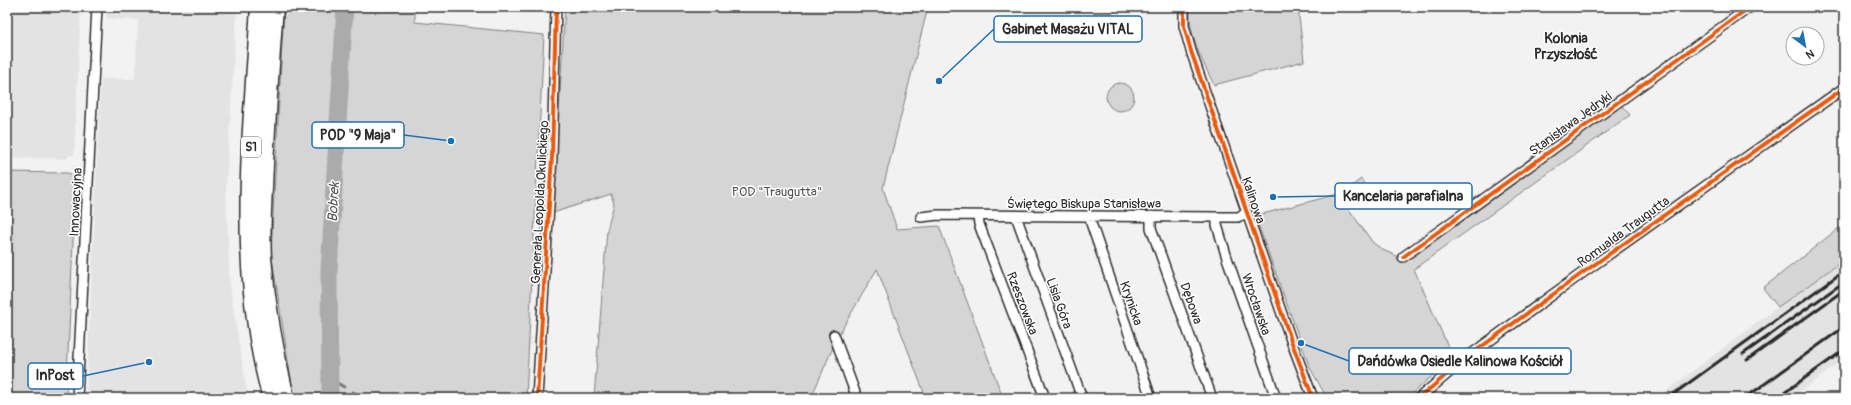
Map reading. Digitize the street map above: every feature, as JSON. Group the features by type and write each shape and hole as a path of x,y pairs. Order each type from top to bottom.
{"highway":[{"name":"S1","path":"259,7 248,242 253,306 264,374 271,398"},
{"name":"S1","path":"275,7 269,76 263,209 263,256 273,336 286,398"}],"street":[{"name":"Innowacyjna","path":"77,398 96,7"},
{"name":"Generała Leopolda Okulickiego","path":"538,398 552,157 556,7"},
{"name":"Kalinowa","path":"1184,7 1184,26 1191,52 1313,398"},
{"name":"Stanisława Jędryki","path":"1403,257 1750,7"},
{"name":"Romualda Traugutta","path":"1419,398 1466,358 1585,271 1844,88"},
{"name":"Świętego Biskupa Stanisława","path":"921,217 938,215 1238,217 1248,213"},
{"name":"Rzeszowska","path":"978,216 982,231 1045,398"},
{"name":"Lisia Góra","path":"1016,216 1082,398"},
{"name":"Krynicka","path":"1090,216 1091,223 1152,398"},
{"name":"Dębowa","path":"1151,216 1151,228 1212,398"},
{"name":"Wrocławska","path":"1217,217 1217,225 1223,245 1276,398"},
{"path":"834,335 857,398"}],"shaded area":[{"path":"7,7 81,7 74,155 70,155 66,159 7,158"},
{"path":"107,7 237,7 226,187 230,288 248,398 86,398 101,79 135,79 138,20 107,19"},
{"path":"1844,260 1844,359 1792,398 1657,398 1778,307"}],"green space":[{"path":"284,7 415,7 415,22 544,35 526,398 294,398 271,252"},
{"name":"POD \"Traugutta\"","path":"565,7 928,7 883,188 897,229 939,226 1003,398 926,398 877,269 838,336 811,398 594,398 607,230 614,204 611,194 553,213"},
{"path":"1190,7 1298,7 1304,61 1214,85 1197,47 1191,27"},
{"path":"1120,83 1126,84 1130,87 1133,91 1133,103 1130,107 1126,110 1120,111 1114,110 1110,107 1107,103 1106,97 1107,91 1110,87 1114,84"},
{"path":"1621,105 1630,115 1414,269 1453,358 1407,398 1327,398 1310,368 1255,216 1338,194 1373,243 1385,251 1406,260"},
{"path":"7,172 68,173 76,176 66,398 7,398"},
{"path":"1361,179 1373,195 1357,207 1345,191"},
{"path":"1844,224 1844,260 1778,307 1763,288"}],"waterway":[{"name":"Bobrek","path":"330,398 329,271 345,7"},
{"path":"330,379 344,387"},
{"path":"353,392 363,398"}],"railway":[{"path":"1668,398 1844,271"},
{"path":"1743,354 1844,282"},
{"path":"1747,360 1844,290"},
{"path":"1745,398 1844,327"},
{"path":"1777,398 1844,350"}],"cycle path":[{"path":"537,398 552,157 556,7"},
{"path":"1184,7 1184,26 1191,51 1292,343 1313,398"},
{"path":"1403,257 1750,7"},
{"path":"1419,398 1466,358 1581,274 1844,88"}],"place":[{"name":"Gabinet Masażu VITAL","path":"939,81"},
{"name":"POD \"9 Maja\"","path":"451,141"},
{"name":"Kancelaria parafialna","path":"1273,197"},
{"name":"Dańdówka Osiedle Kalinowa Kościół","path":"1301,343"},
{"name":"InPost","path":"149,362"}],"district":[{"name":"Kolonia Przyszłość","path":"1566,46"}]}
